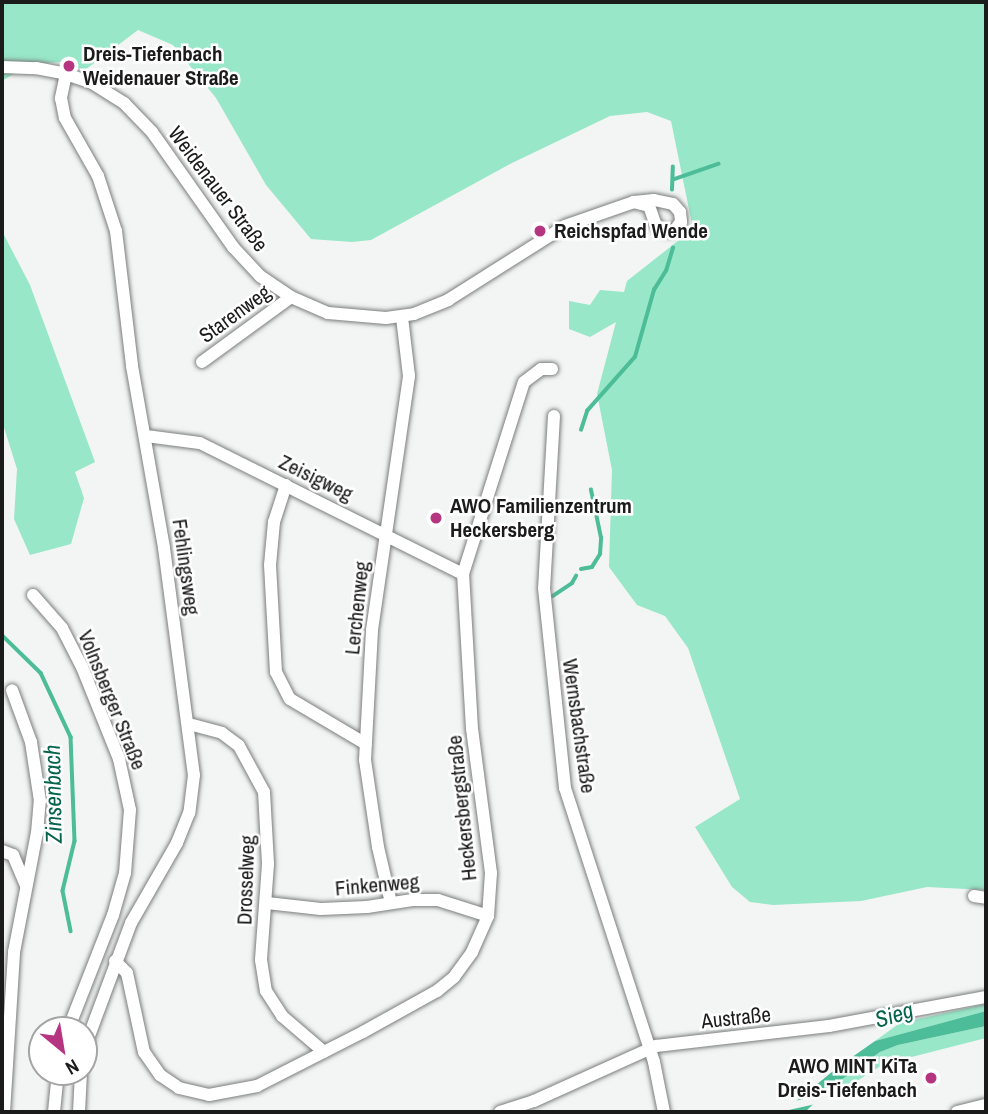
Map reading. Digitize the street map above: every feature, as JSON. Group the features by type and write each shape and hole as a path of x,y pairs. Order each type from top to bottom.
{"street":[{"name":"Weidenauer Straße","path":"2,67 36,68 66,74 92,83 124,103 152,132 233,247 260,276 291,297 328,313 402,317 448,300 565,226 634,202"},
{"name":"Fehlingsweg","path":"66,74 61,98 65,118 98,176 116,231 132,366 146,436 189,724 194,775 189,813 177,843 131,923 97,1016"},
{"name":"Starenweg","path":"202,362 291,297"},
{"name":"Lerchenweg","path":"391,903 378,848 365,760 372,631 384,533 409,376 402,317"},
{"name":"Heckersbergstraße","path":"115,961 127,974 144,1052 160,1074 178,1088 209,1095 227,1094 257,1086 438,991 454,977 472,952 488,916 491,873 472,729 463,574 524,382 541,369 552,369"},
{"name":"Wernsbachstraße","path":"554,416 544,587 565,788 654,1062 664,1112"},
{"name":"Zeisigweg","path":"146,436 200,443 463,574"},
{"path":"286,485 274,522 270,565 276,672 290,699 366,744"},
{"name":"Volnsberger Straße","path":"33,595 62,628 82,667 120,759 130,810 125,873 113,915 73,1016"},
{"path":"4,1112 15,952 37,833 38,778 31,742 12,690"},
{"name":"Drosselweg","path":"189,724 222,733 239,746 264,792 268,864 261,960 266,991 282,1016 324,1052"},
{"path":"2,851 13,855 26,886"},
{"name":"Finkenweg","path":"267,903 321,909 438,900 488,916"},
{"name":"Austraße","path":"500,1112 534,1101 656,1045 830,1026 986,997"},
{"path":"54,1112 57,1086"},
{"path":"79,1112 80,1086"},
{"path":"957,1112 986,1105"}],"shaded area":[{"path":"2,2 986,2 986,890 927,887 861,901 773,905 750,902 732,887 695,827 740,799 688,648 665,616 637,605 609,567 612,470 597,394 616,322 590,337 569,329 569,301 590,305 600,290 624,292 627,281 693,229 671,121 647,112 610,116 512,163 371,240 352,242 311,239 266,185 216,98 173,45 138,30 85,70 61,62 30,64 2,81"},
{"path":"2,231 30,285 95,462 75,472 84,498 71,544 30,555 14,519 17,469 2,421"},
{"path":"986,1004 986,1011 875,1041 900,1023"},
{"path":"986,1011 986,1026 898,1045 880,1052 830,1088 805,1112 783,1112 875,1041"},
{"path":"986,1026 986,1038 884,1064 852,1084 830,1088 880,1052 898,1045"}],"pier":[{"path":"827,1094 820,1103 780,1112 790,1102"}],"waterway":[{"path":"675,179 718,164"},
{"path":"672,190 673,167"},
{"path":"581,430 587,411 635,357 654,290 666,271 673,248"},
{"path":"581,569 592,567 600,554 601,538 591,490"},
{"path":"553,596 572,583 576,576"},
{"name":"Zinsenbach","path":"2,635 41,673 71,737 75,841 63,891 71,931"}],"place":[{"name":"Dreis-Tiefenbach Weidenauer Straße","path":"69,66"},
{"name":"Reichspfad Wende","path":"540,231"},
{"name":"AWO Familienzentrum Heckersberg","path":"436,518"},
{"name":"AWO MINT KiTa Dreis-Tiefenbach","path":"931,1078"}],"water label":[{"name":"Sieg","path":"894,1015"}]}
